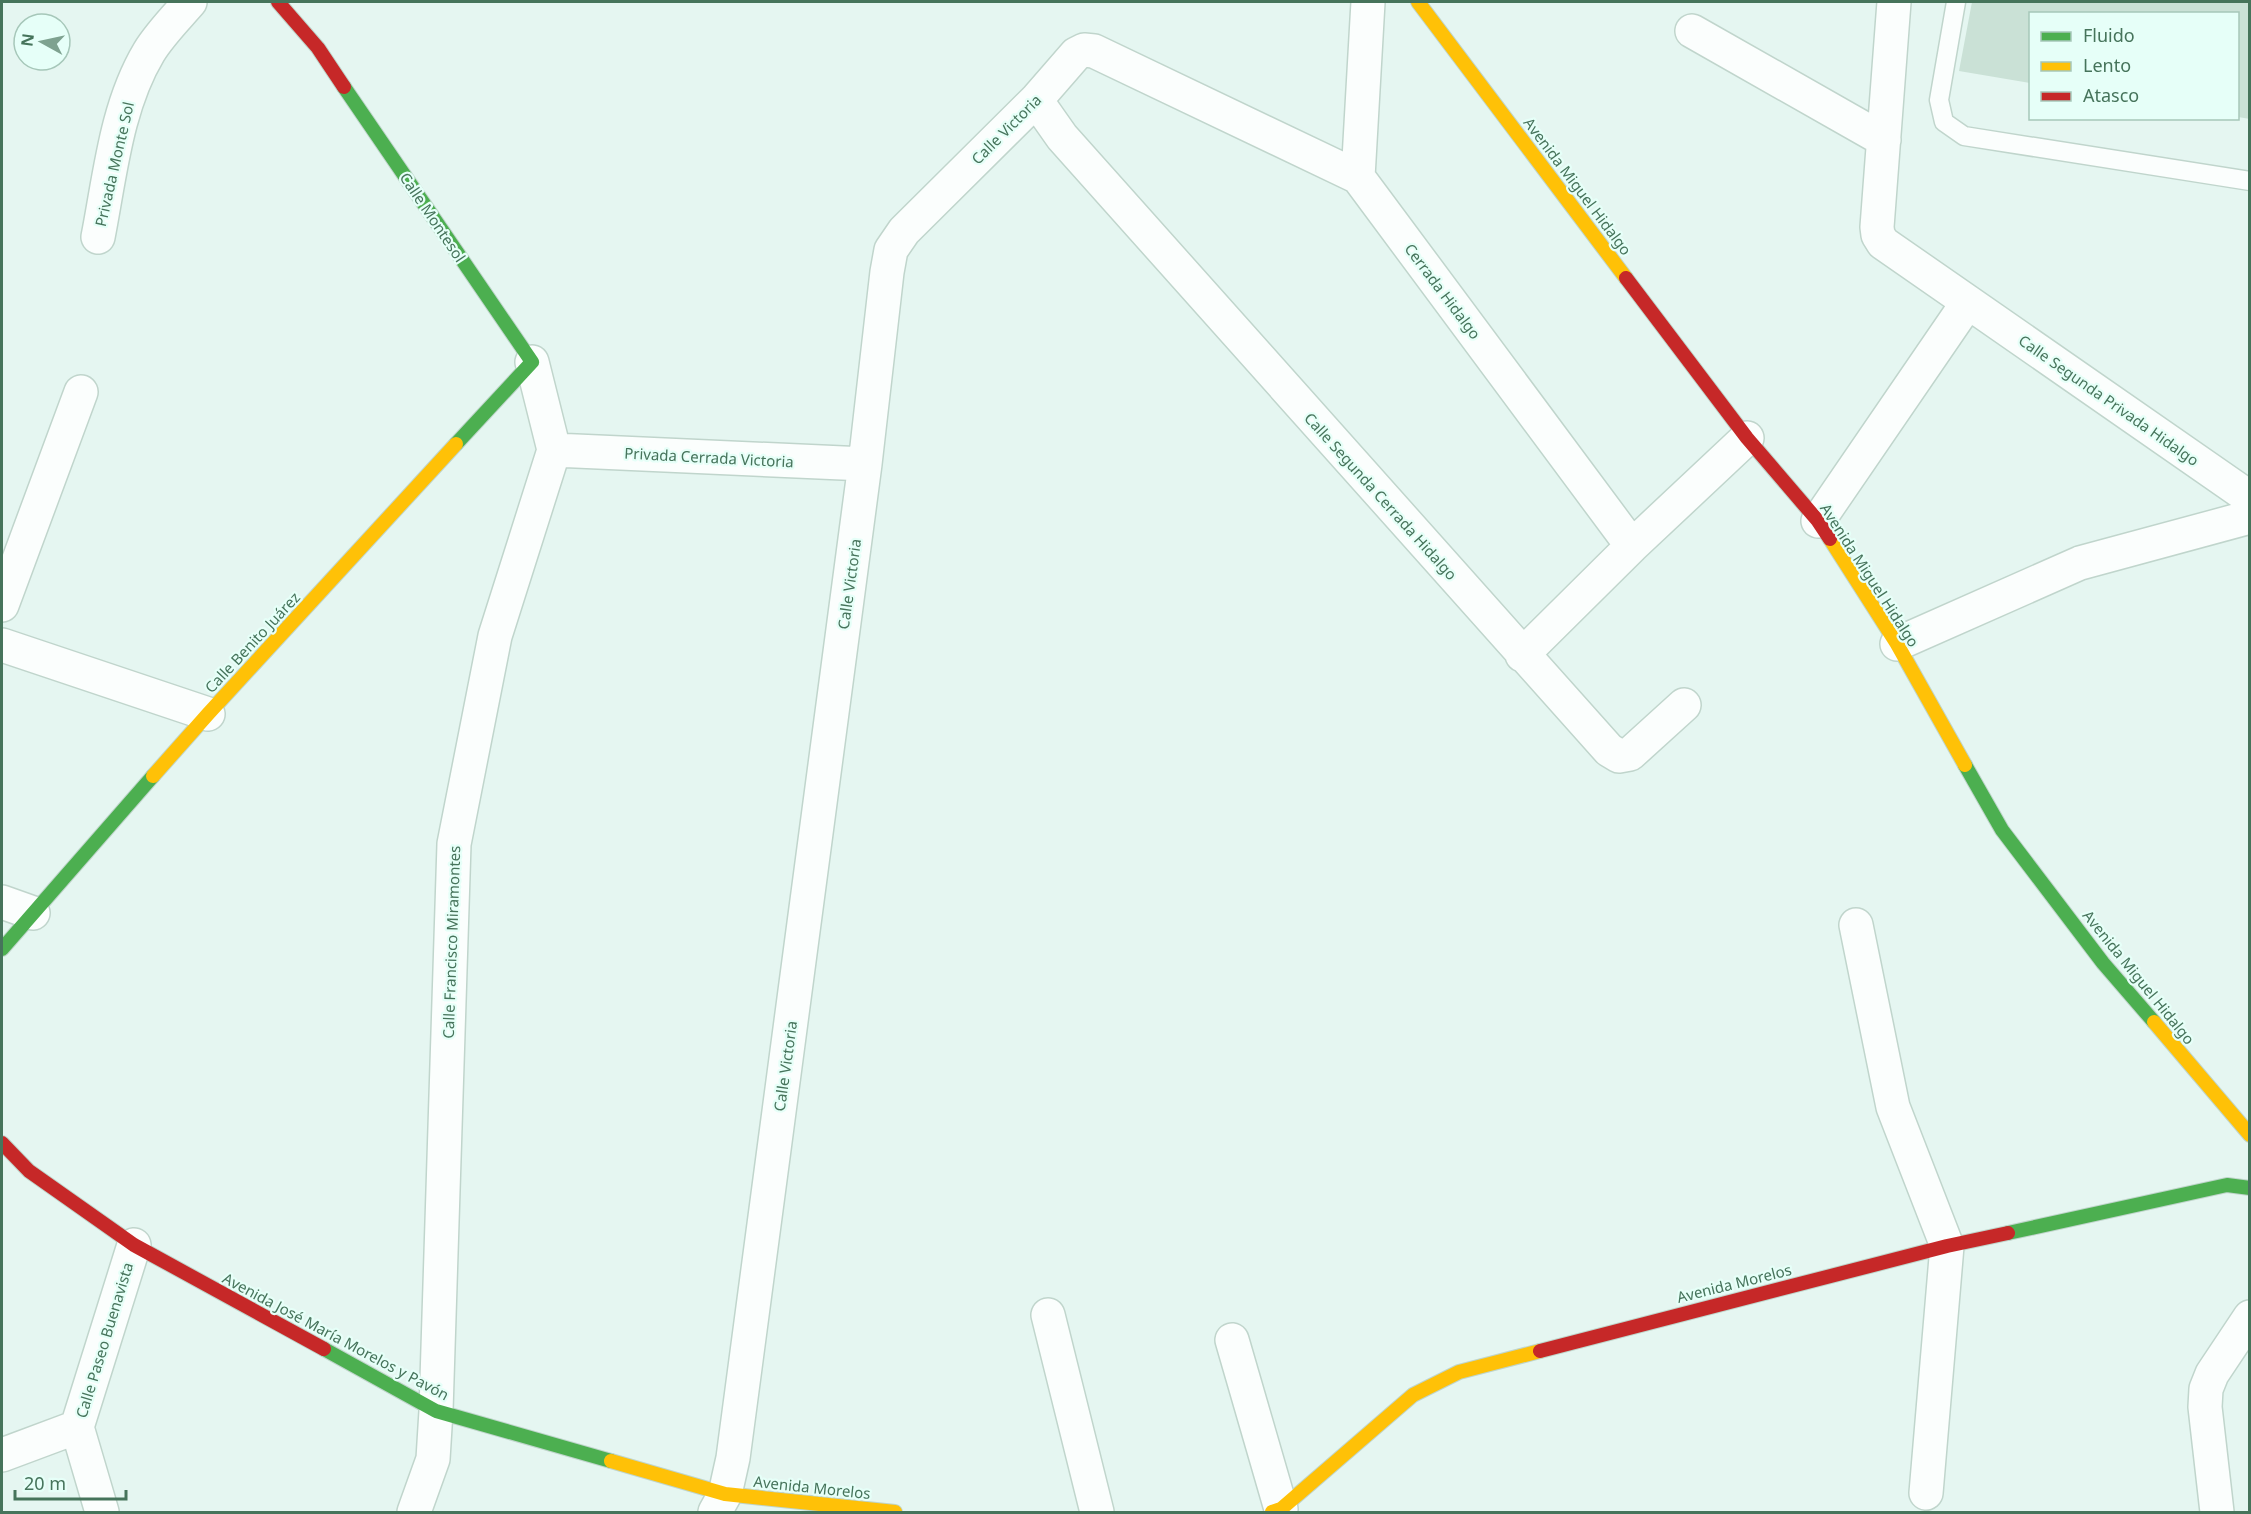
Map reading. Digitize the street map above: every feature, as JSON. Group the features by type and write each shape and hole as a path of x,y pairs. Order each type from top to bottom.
{"street":[{"name":"Privada Monte Sol","path":"98,237 121,120 133,83 150,50 190,2"},
{"name":"Calle Montesol","path":"278,2 318,48 532,362 554,450"},
{"path":"1358,177 1368,2"},
{"name":"Avenida Miguel Hidalgo","path":"1418,2 1747,438 1818,521 1897,644 2002,830 2103,963 2250,1135"},
{"path":"1692,31 1884,140 1894,2"},
{"name":"Calle Victoria","path":"720,1503 735,1446 865,464 891,250 904,231 1036,100 1076,54 1084,50 1094,51 1358,177"},
{"name":"Calle Segunda Cerrada Hidalgo","path":"1036,100 1062,137 1608,750 1620,756 1630,753 1684,705"},
{"name":"Calle Segunda Privada Hidalgo","path":"1884,140 1878,235 1883,243 2250,498"},
{"name":"Cerrada Hidalgo","path":"1358,177 1632,546"},
{"path":"1818,521 1968,302"},
{"name":"Calle Benito Juárez","path":"2,949 208,714 532,362"},
{"path":"2,605 81,392"},
{"path":"1522,655 1632,546 1747,438"},
{"name":"Privada Cerrada Victoria","path":"554,450 865,464"},
{"name":"Calle Francisco Miramontes","path":"414,1512 433,1459 436,1411 454,844 495,636 554,450"},
{"path":"1897,644 2080,563 2250,517"},
{"path":"2,645 208,714"},
{"path":"2,902 33,913"},
{"path":"1856,925 1893,1107 1947,1246 1926,1492"},
{"name":"Avenida Miguel Hidalgo","path":"2237,1118 2250,1125"},
{"name":"Avenida José María Morelos y Pavón","path":"2,1143 29,1171 134,1245 436,1411 720,1503"},
{"name":"Avenida Morelos","path":"1277,1511 1413,1395 1459,1372 1947,1246 2228,1185 2250,1188"},
{"name":"Calle Paseo Buenavista","path":"2,1455 77,1427 134,1245"},
{"path":"1048,1315 1097,1512"},
{"path":"2217,1512 2205,1407 2206,1389 2212,1374 2250,1317"},
{"path":"1232,1340 1277,1511"},
{"path":"77,1427 102,1512"},
{"name":"Avenida Morelos","path":"720,1503 895,1512"}],"lane":[{"path":"1956,2 1939,99 1944,122 1964,136 2250,181"}],"building":[{"path":"1972,2 2250,2 2250,119 2239,117 2239,12 2029,12 2029,83 1959,71"}],"traffic: fast":[{"path":"344,87 532,362 456,444"},
{"path":"1965,765 2002,830 2103,963 2154,1022"},
{"path":"2,949 153,776"},
{"path":"2008,1233 2227,1185 2250,1188"},
{"path":"324,1349 436,1411 611,1461"}],"traffic: slow":[{"path":"1418,2 1626,278"},
{"path":"153,776 456,444"},
{"path":"1830,539 1897,644 1965,765"},
{"path":"2154,1022 2250,1135"},
{"path":"1272,1512 1281,1509 1413,1395 1459,1372 1540,1351"},
{"path":"611,1461 725,1494 895,1512"}],"traffic: jam":[{"path":"278,2 318,48 344,87"},
{"path":"1626,278 1747,438 1818,521 1830,539"},
{"path":"2,1143 29,1171 134,1245 324,1349"},
{"path":"1540,1351 1947,1246 2008,1233"}]}
